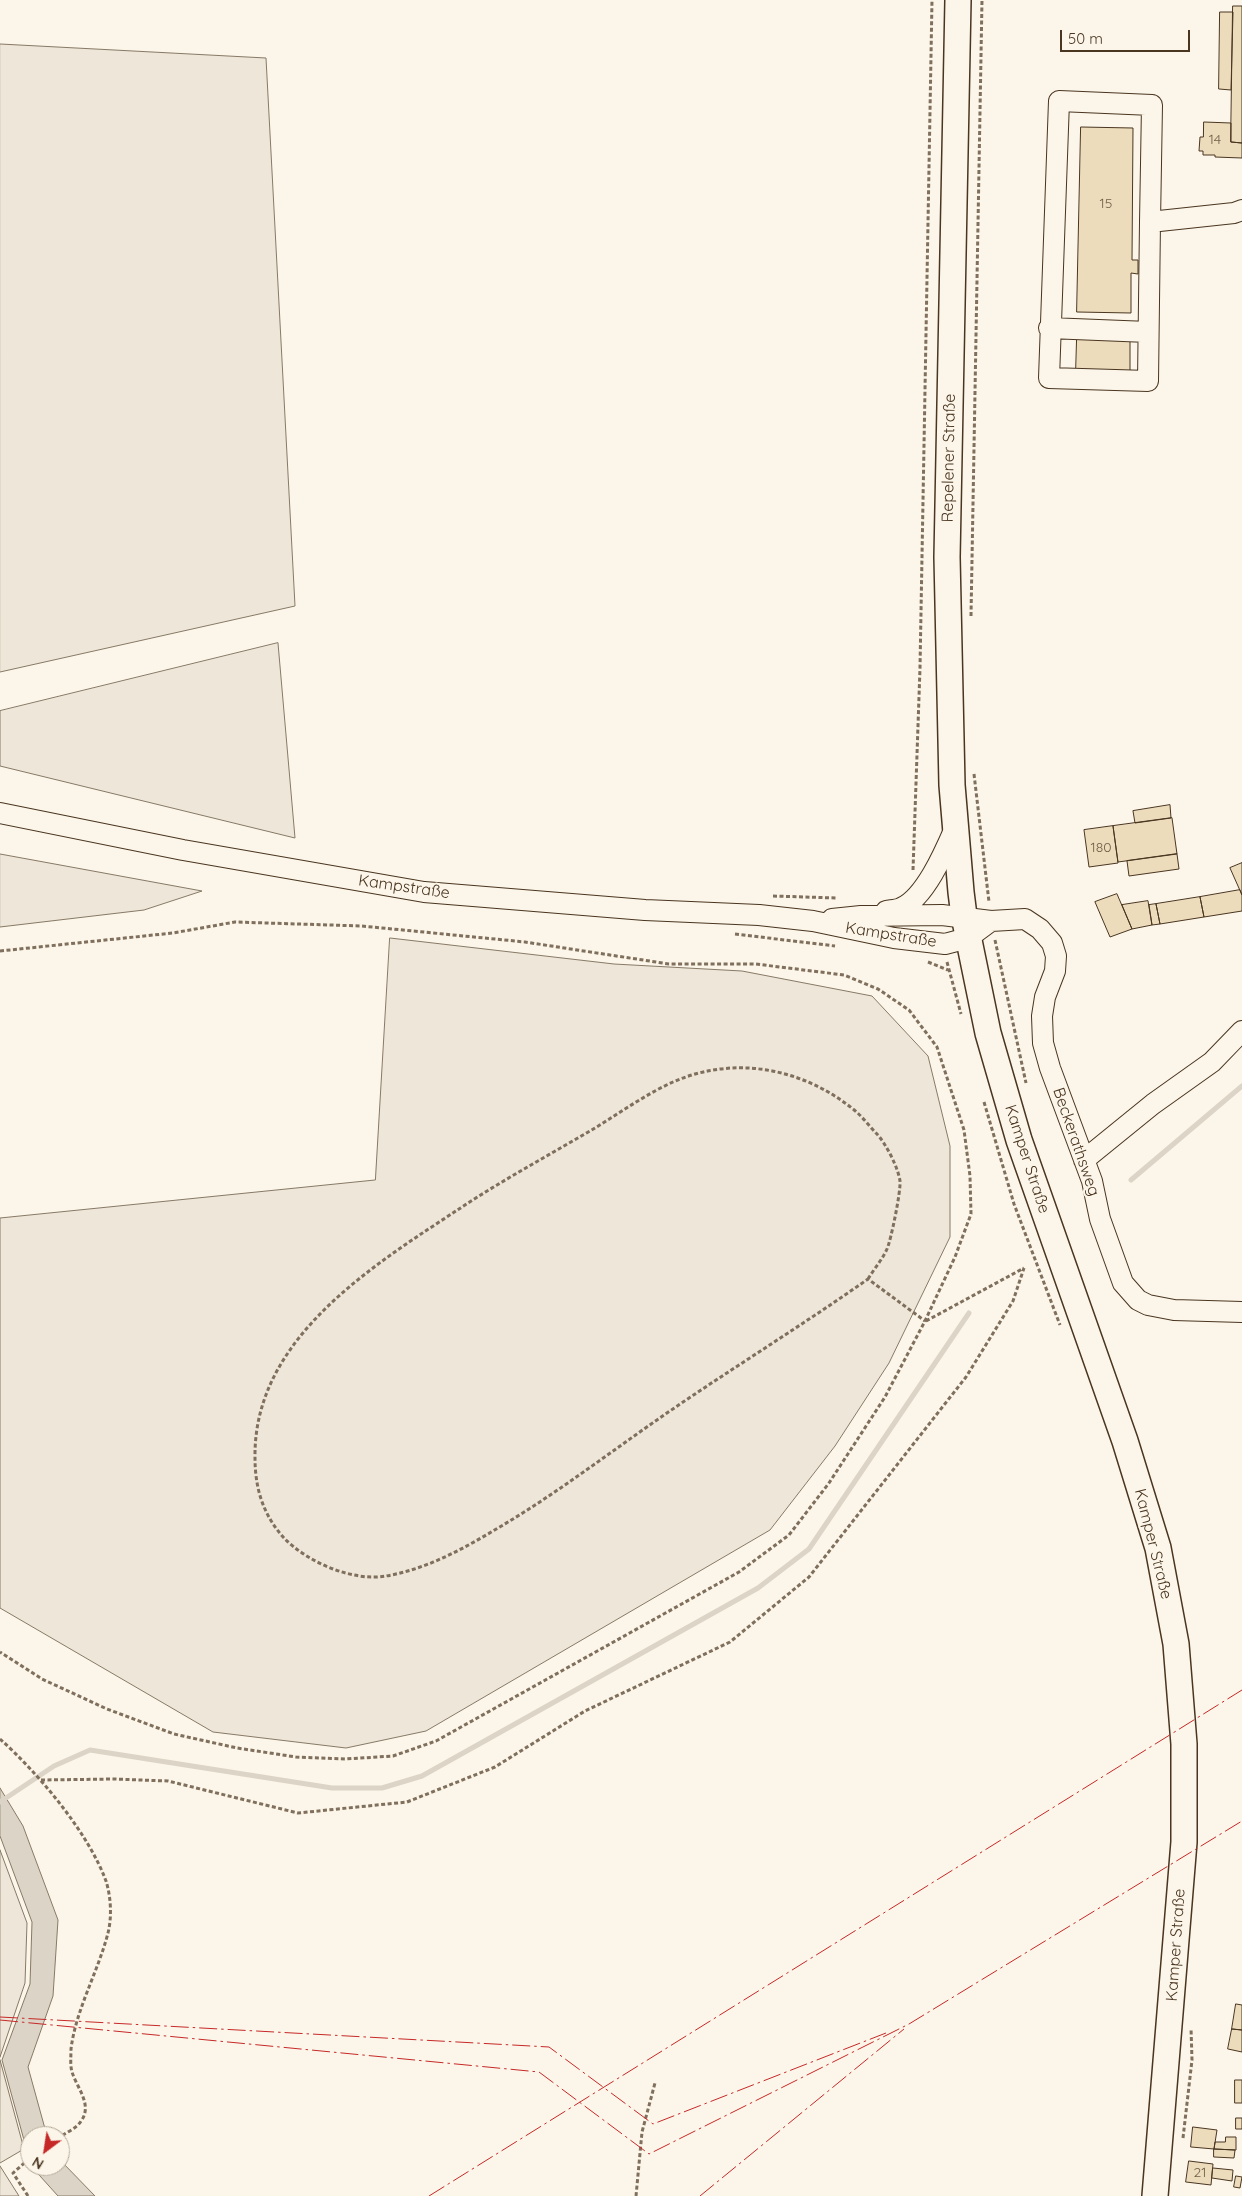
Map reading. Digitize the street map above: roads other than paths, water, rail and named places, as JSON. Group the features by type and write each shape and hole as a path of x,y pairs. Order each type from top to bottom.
{"main road":[{"name":"Repelener Straße","path":"958,0 947,556 955,828 966,927"},
{"name":"Kamper Straße","path":"966,927 988,1033 1019,1140 1125,1441 1158,1548 1176,1644 1184,1744 1184,1842 1155,2196"}],"street":[{"path":"1059,101 1152,105 1150,222 1148,382 1049,378 1049,328 1059,101"},
{"path":"1150,222 1238,212"},
{"path":"1049,328 1148,332"},
{"name":"Kampstraße","path":"0,813 183,850 424,892 813,921 894,938 945,944 966,927"},
{"name":"Kampstraße","path":"813,921 861,916 902,908 912,900 933,874 955,828"},
{"name":"Kampstraße","path":"861,916 966,927"},
{"name":"Beckerathsweg","path":"966,927 992,921 1025,919 1040,929 1052,942 1056,956 1055,971 1045,996 1042,1016 1043,1043 1050,1068 1092,1181 1100,1218 1122,1283 1130,1292 1148,1305 1174,1310 1242,1312"},
{"path":"1084,1160 1153,1104 1212,1062 1242,1031"}],"waterway":[{"path":"1131,1180 1242,1086"},
{"path":"0,1802 54,1766 90,1750 332,1788 382,1788 422,1776 758,1588 809,1549 969,1313"}]}
